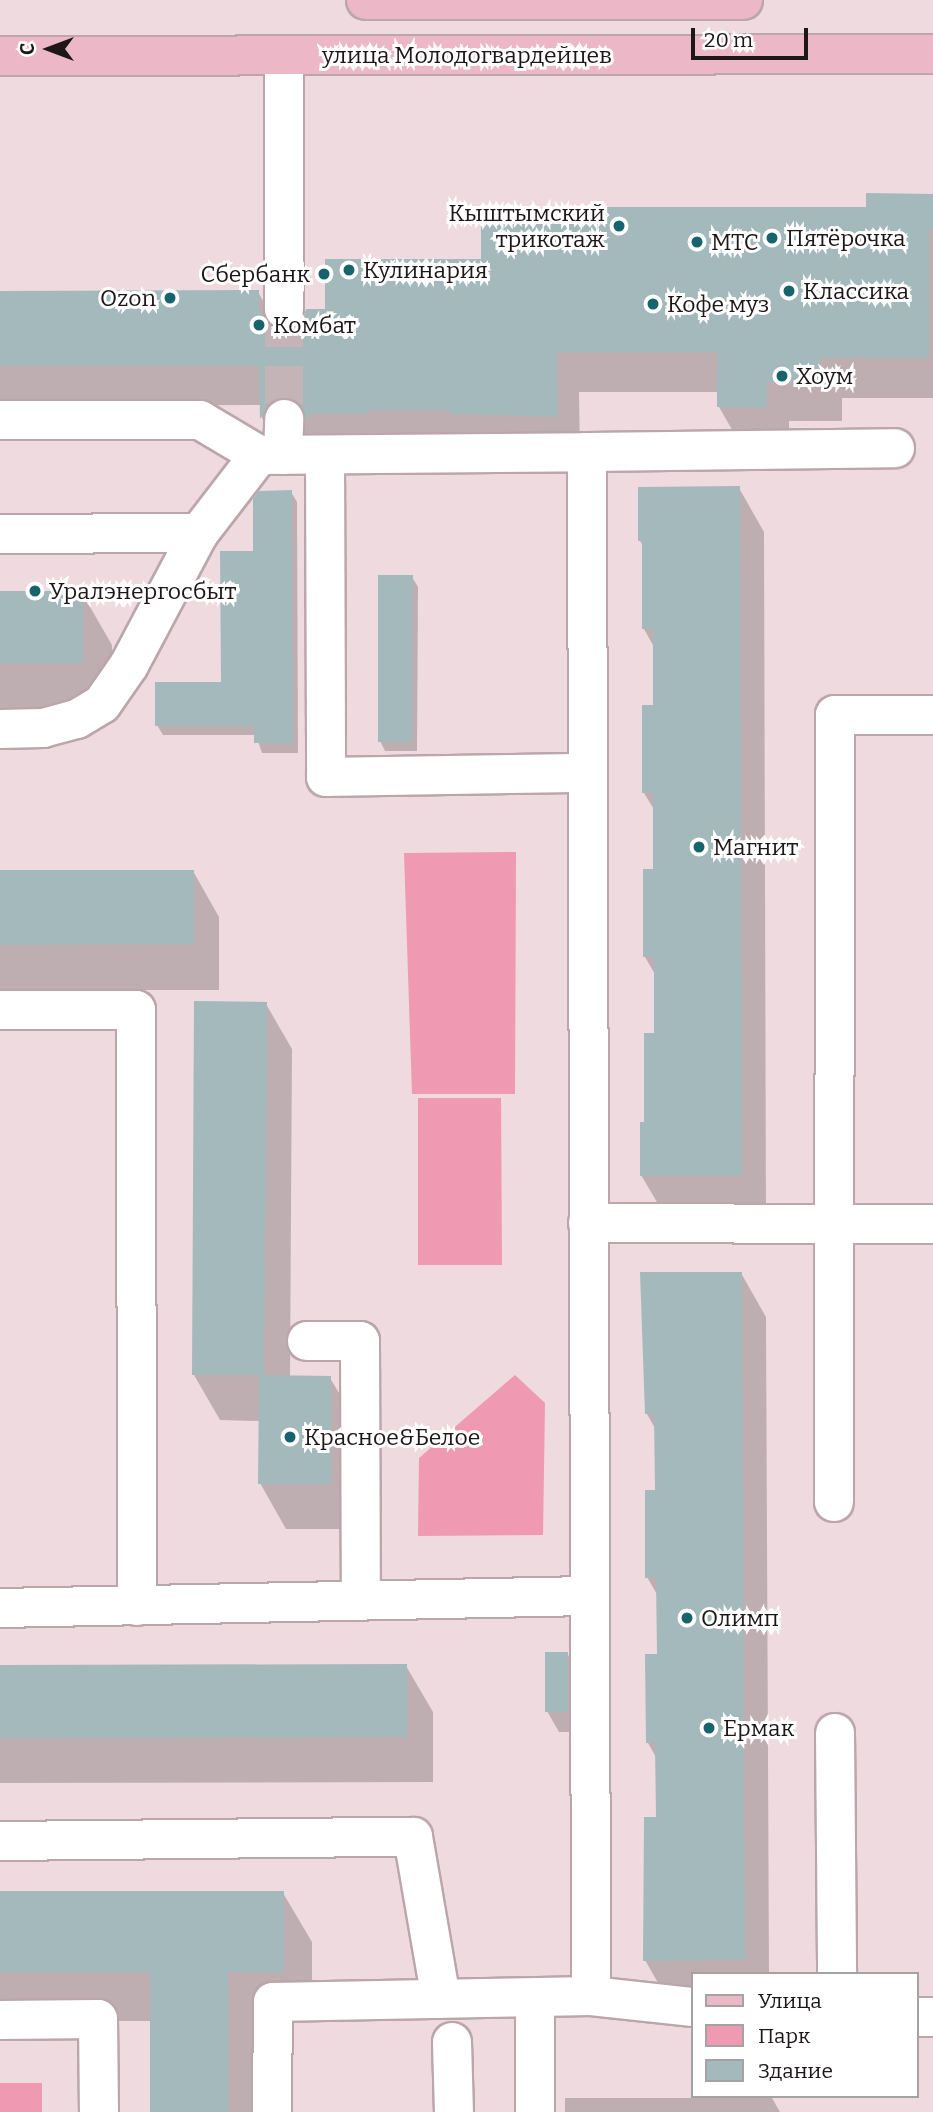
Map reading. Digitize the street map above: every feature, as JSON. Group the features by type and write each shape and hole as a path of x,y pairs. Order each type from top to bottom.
{"main road":[{"path":"366,0 743,0"},
{"name":"улица Молодогвардейцев","path":"0,56 933,54"}],"lane":[{"path":"284,55 284,309"},
{"path":"0,420 201,420 325,455 895,448"},
{"path":"0,729 43,728 77,719 102,704 128,665 199,533 275,443"},
{"path":"587,452 591,1996"},
{"path":"325,455 326,777 587,773"},
{"path":"0,534 199,533"},
{"path":"834,1502 832,1223 835,715 933,715"},
{"path":"0,1010 136,1010 137,1606"},
{"path":"588,1223 933,1224"},
{"path":"307,1341 359,1341 362,1601"},
{"path":"0,1608 589,1595"},
{"path":"835,1733 837,1972"},
{"path":"0,1841 412,1837 441,1999"},
{"path":"272,2112 273,2003 591,1996 692,2007"},
{"path":"535,1998 535,2112"},
{"path":"0,2020 98,2019 99,2112"},
{"path":"452,2042 454,2112"}],"green space":[{"path":"516,852 515,1094 412,1094 404,853"},
{"path":"418,1098 501,1098 502,1265 418,1265"},
{"path":"515,1375 545,1403 543,1535 418,1536 419,1458"},
{"path":"0,2083 42,2083 42,2112 0,2112"}],"building":[{"path":"866,193 933,194 933,229 929,229 929,358 820,358 820,382 767,382 767,407 717,407 717,352 557,352 558,417 450,414 450,410 368,410 368,414 310,414 310,419 306,419 303,408 296,401 284,397 273,400 260,419 259,366 0,366 0,291 259,290 259,309 265,320 274,328 285,331 295,328 303,320 306,309 325,309 325,259 481,259 481,223 568,222 568,207 866,207"},
{"path":"740,486 742,1176 640,1176 640,1122 644,1122 644,1033 654,1033 654,957 643,957 643,869 653,869 653,793 642,793 642,705 653,705 653,629 642,629 642,541 638,541 638,487"},
{"path":"292,490 293,743 254,743 254,726 155,726 155,682 221,682 220,551 253,551 253,499 259,491"},
{"path":"378,575 413,575 413,742 378,742"},
{"path":"0,591 83,591 83,663 0,663"},
{"path":"0,870 194,870 194,944 0,945"},
{"path":"194,1001 267,1002 264,1375 331,1376 331,1484 258,1484 259,1375 192,1375"},
{"path":"640,1272 742,1272 745,1960 643,1961 644,1817 656,1817 655,1743 646,1743 645,1654 657,1654 656,1577 645,1578 645,1490 655,1490 654,1414 645,1414"},
{"path":"545,1652 568,1652 568,1712 545,1712"},
{"path":"407,1664 407,1737 0,1738 0,1665"},
{"path":"0,1891 284,1891 284,1972 228,1972 228,2112 150,2112 150,1972 0,1972"}],"tunnel":[{"path":"284,309 284,419"}],"place":[{"name":"Кыштымский трикотаж","path":"619,226"},
{"name":"Пятёрочка","path":"772,238"},
{"name":"МТС","path":"697,242"},
{"name":"Кулинария","path":"349,270"},
{"name":"Сбербанк","path":"324,274"},
{"name":"Классика","path":"789,291"},
{"name":"Ozon","path":"170,298"},
{"name":"Кофе муз","path":"653,304"},
{"name":"Комбат","path":"259,325"},
{"name":"Хоум","path":"782,376"},
{"name":"Уралэнергосбыт","path":"35,591"},
{"name":"Магнит","path":"699,847"},
{"name":"Красное&Белое","path":"290,1437"},
{"name":"Олимп","path":"687,1618"},
{"name":"Ермак","path":"709,1728"}]}
